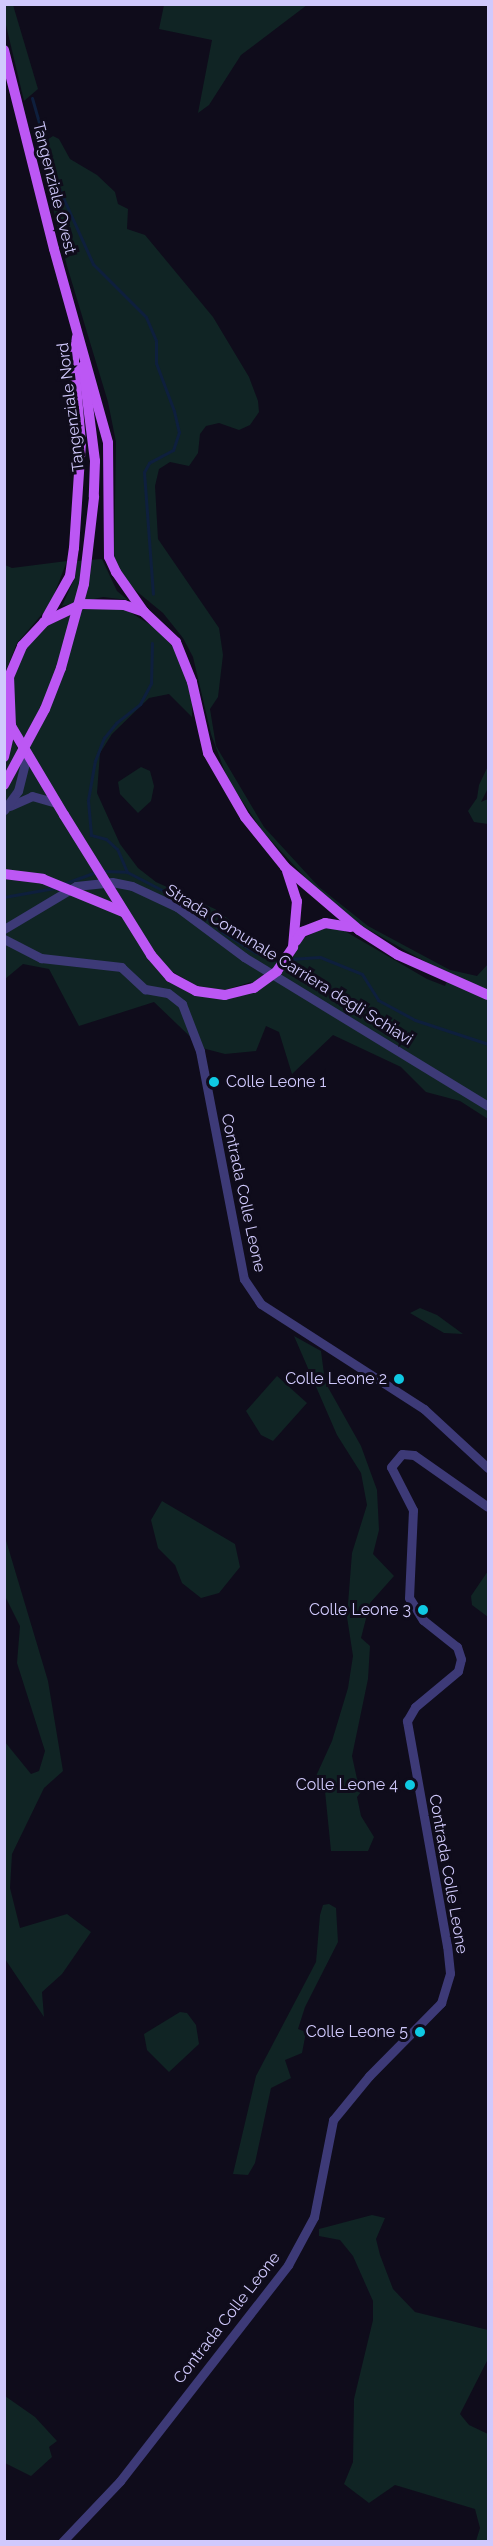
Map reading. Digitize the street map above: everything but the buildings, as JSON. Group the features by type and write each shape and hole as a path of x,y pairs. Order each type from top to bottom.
{"main road":[{"name":"Tangenziale Ovest","path":"4,50 77,333 108,443 109,557 122,582 144,612 162,626 182,652 208,753 225,786 285,867"},
{"name":"Tangenziale Ovest","path":"44,622 70,576 74,548 81,443 74,361 77,333"},
{"name":"Tangenziale Nord","path":"4,785 45,709 65,658 84,584 94,497 95,461 77,333"},
{"path":"4,757 11,726 9,677 21,646 44,622 62,611 103,602 144,612"},
{"path":"11,726 123,912 151,955 170,977 196,992 225,995 254,988 277,971 302,932 324,923 359,930"},
{"path":"285,867 359,930 398,955 448,979 489,995"},
{"path":"285,867 297,901 293,947"},
{"path":"4,874 43,879 123,912"}],"street":[{"path":"5,810 18,791 27,755"},
{"path":"5,810 32,796 57,803"},
{"name":"Strada Comunale Carriera degli Schiavi","path":"4,929 76,886 112,882 132,886 177,907 244,957 489,1106"},
{"name":"Contrada Colle Leone","path":"4,939 41,958 121,967 145,989 168,993 182,1004 200,1051 244,1279 261,1304 424,1409 489,1468"},
{"name":"Contrada Colle Leone","path":"62,2541 120,2481 288,2265 315,2217 333,2120 369,2076 441,2003 450,1974 447,1946 407,1721 415,1707 458,1671 461,1659 458,1647 423,1620 409,1598 413,1510 391,1467 402,1454 414,1455 489,1507"}],"green space":[{"path":"164,4 307,5 241,55 209,105 198,113 212,40 159,29"},
{"path":"4,5 13,5 38,89 24,101 5,21"},
{"path":"53,136 59,139 70,159 97,175 115,192 118,204 128,209 127,229 145,235 213,317 249,377 258,401 259,412 250,425 239,430 219,423 206,426 200,434 198,453 189,466 170,462 159,469 155,486 158,539 219,628 223,655 218,697 210,709 216,746 264,827 319,887 368,926 450,970 477,976 488,964 488,1119 460,1101 426,1092 401,1067 333,1035 292,1074 279,1032 266,1026 256,1051 225,1054 202,1048 154,1002 79,1026 49,969 23,964 5,979 4,769 13,740 23,758 15,724 13,678 25,649 47,626 83,609 125,609 168,636 181,656 192,702 192,717 169,694 149,698 112,734 100,753 97,793 120,844 138,868 156,882 215,909 288,964 302,939 325,927 343,930 427,979 445,986 449,975 362,926 317,890 263,832 228,780 211,734 193,657 183,638 163,613 124,581 114,560 116,442 108,402 67,266 38,146","holes":["147,957 197,986 225,990 251,982 255,991 225,999 194,995 167,981"]},
{"path":"102,559 117,591 128,600 103,597 62,606 75,577 77,561"},
{"path":"67,561 50,605 17,643 5,673 5,565 12,568"},
{"path":"488,766 488,788 481,802 488,799 488,824 474,822 468,811 477,798 479,785"},
{"path":"141,767 150,771 154,786 151,801 138,813 120,794 118,782"},
{"path":"420,1308 437,1315 463,1334 444,1333 410,1313"},
{"path":"294,1336 321,1351 325,1382 361,1446 377,1490 379,1530 373,1554 394,1576 370,1603 361,1638 370,1646 368,1679 352,1756 357,1779 365,1787 357,1797 361,1816 374,1837 368,1851 331,1851 325,1791 312,1785 332,1741 348,1688 353,1656 347,1617 352,1553 367,1505 361,1473 337,1435"},
{"path":"277,1376 307,1403 273,1441 261,1435 246,1411"},
{"path":"162,1501 235,1544 240,1567 219,1593 201,1598 182,1583 175,1565 158,1548 151,1520"},
{"path":"5,1537 48,1681 63,1771 44,1788 12,1854 10,1888 20,1928 67,1914 91,1932 62,1974 42,1992 44,2017 5,1959 5,1742 31,1774 39,1771 45,1751 17,1663 20,1626 5,1596"},
{"path":"488,1571 488,1617 472,1605 471,1596"},
{"path":"329,1904 336,1908 338,1942 305,2007 298,2029 306,2032 302,2053 285,2060 291,2078 271,2088 255,2163 248,2175 233,2174 256,2076 316,1962 320,1915 323,1905"},
{"path":"180,2012 187,2013 196,2025 199,2044 169,2072 147,2050 144,2034"},
{"path":"372,2215 385,2218 376,2239 393,2289 415,2312 488,2330 488,2359 460,2414 469,2425 488,2434 488,2541 476,2541 480,2528 475,2509 395,2485 369,2503 344,2484 353,2462 354,2399 373,2320 373,2301 353,2256 340,2240 319,2236 319,2229"},
{"path":"5,2396 35,2417 57,2441 49,2447 52,2457 31,2476 5,2463"}],"waterway":[{"path":"32,98 56,182 93,264 146,317 156,341 156,363 174,411 179,432 173,450 149,463 144,472 153,594"},
{"path":"127,872 117,849 106,839 91,835 88,800 95,761 104,738 116,723 140,704 151,683 152,643"},
{"path":"102,871 127,872 195,907 224,933 256,953 283,958"},
{"path":"63,884 96,872"},
{"path":"4,897 54,888"},
{"path":"290,959 320,957 362,974 378,1000 415,1020 488,1044"}],"place":[{"name":"Colle Leone 1","path":"214,1082"},
{"name":"Colle Leone 2","path":"399,1379"},
{"name":"Colle Leone 3","path":"423,1610"},
{"name":"Colle Leone 4","path":"410,1785"},
{"name":"Colle Leone 5","path":"420,2032"}]}
